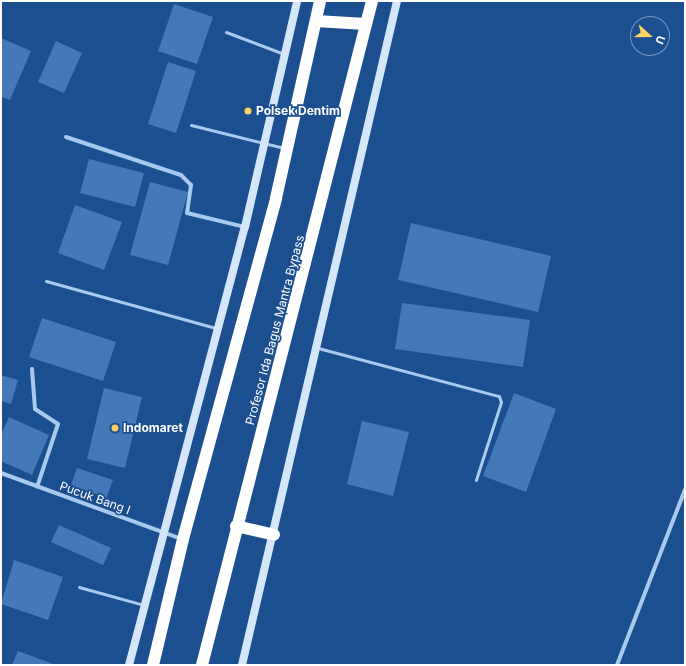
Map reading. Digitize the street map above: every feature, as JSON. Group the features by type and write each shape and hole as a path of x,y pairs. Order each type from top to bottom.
{"highway":[{"path":"153,665 183,539 288,149 320,1"},
{"name":"Profesor Ida Bagus Mantra Bypass","path":"202,665 236,526 289,334 372,1"},
{"path":"316,21 366,24"},
{"path":"236,526 274,535"}],"street":[{"path":"129,665 216,328 245,227 297,1"},
{"path":"242,665 318,348 397,1"},
{"path":"66,137 181,175 192,185 187,213 245,227"},
{"path":"32,369 35,408 58,424 37,487"},
{"name":"Pucuk Bang I","path":"1,473 162,533 183,539"},
{"path":"617,665 685,490"}],"lane":[{"path":"226,32 285,54"},
{"path":"191,125 288,149"},
{"path":"46,281 216,328"},
{"path":"318,348 498,396 501,402 476,480"},
{"path":"79,587 144,606"}],"building":[{"path":"174,4 213,17 197,64 158,51"},
{"path":"1,38 31,51 10,100 1,97"},
{"path":"56,41 82,53 64,93 38,82"},
{"path":"168,62 196,71 176,133 148,124"},
{"path":"89,159 144,173 135,207 80,193"},
{"path":"150,182 188,192 168,265 130,255"},
{"path":"75,205 122,222 104,270 58,253"},
{"path":"411,223 551,256 538,312 398,280"},
{"path":"402,303 530,320 523,367 395,349"},
{"path":"42,318 116,342 103,381 29,357"},
{"path":"1,375 18,380 11,404 1,401"},
{"name":"Indomaret","path":"104,388 142,397 125,468 87,459"},
{"path":"514,393 556,409 526,492 483,476"},
{"path":"9,417 49,435 32,475 1,461 1,435"},
{"path":"362,421 409,432 393,496 347,484"},
{"path":"77,468 113,480 106,499 70,488"},
{"path":"59,525 111,548 103,565 51,542"},
{"path":"14,560 63,577 48,620 1,604"},
{"path":"18,651 56,665 12,665"}],"place":[{"name":"Polsek Dentim","path":"248,111"},
{"name":"Indomaret","path":"115,428"}]}
